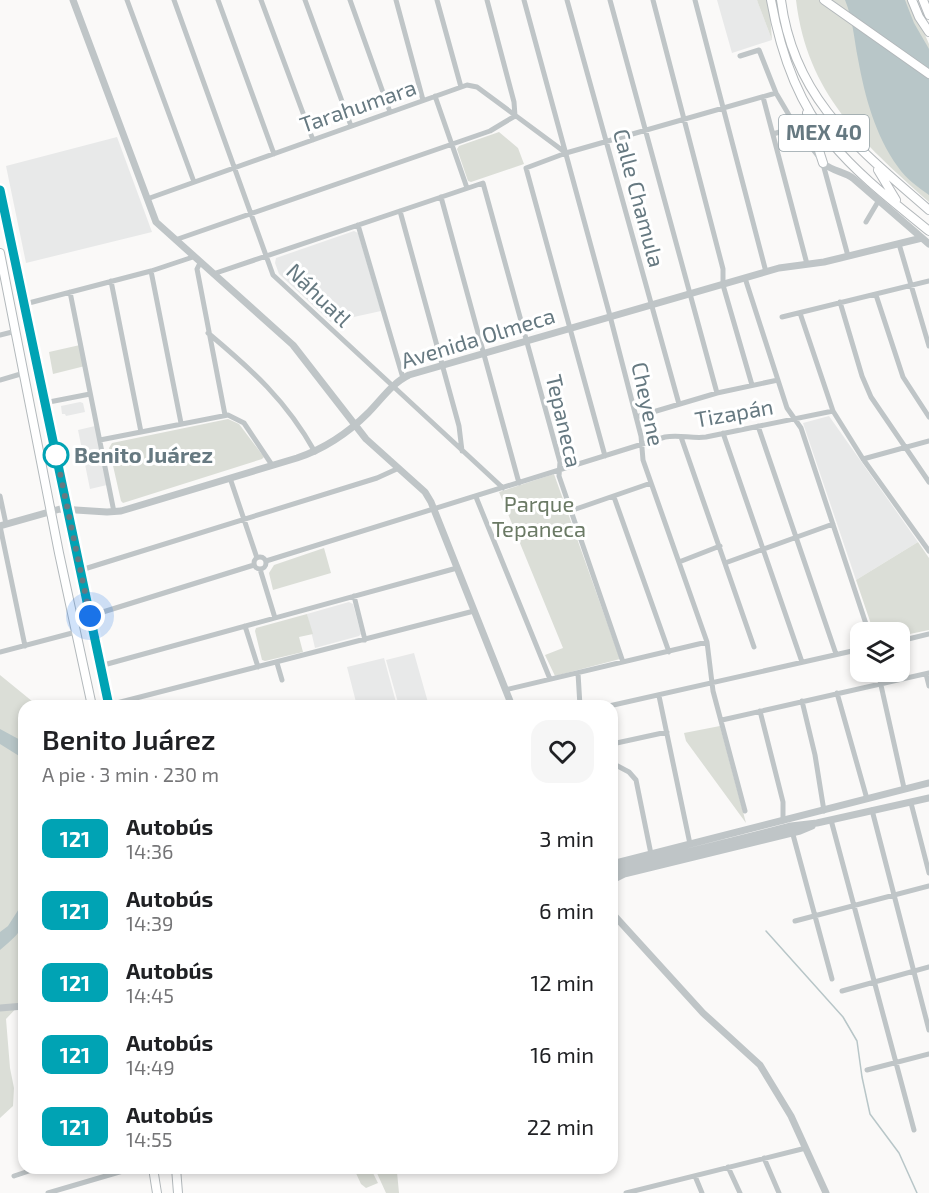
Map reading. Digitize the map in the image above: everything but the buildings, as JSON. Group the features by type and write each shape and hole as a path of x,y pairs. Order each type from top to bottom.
{"main road":[{"name":"MEX 40","path":"771,0 784,54 803,98 829,140 900,207 926,235"},
{"name":"MEX 40","path":"781,0 783,19 790,44 821,105 842,132 929,210"},
{"path":"824,0 929,74"},
{"path":"912,0 929,32"},
{"path":"923,0 929,15"},
{"path":"803,98 823,163"},
{"path":"873,161 900,207"},
{"path":"0,190 108,700"},
{"path":"0,254 91,700"},
{"path":"154,1174 156,1193"},
{"path":"176,1174 178,1193"}],"street":[{"path":"74,0 156,222 293,345 366,439 425,492 434,509 509,700"},
{"path":"127,0 194,182"},
{"name":"Náhuatl","path":"174,0 273,275 503,488"},
{"path":"218,0 274,154"},
{"path":"261,0 313,140"},
{"path":"305,0 351,126"},
{"path":"350,0 390,112"},
{"path":"396,0 423,100"},
{"path":"437,0 461,87 471,85 477,87 566,153"},
{"path":"487,0 514,102 515,116"},
{"name":"Cheyene","path":"524,0 610,316 636,417 643,460 707,642 712,683 745,811"},
{"name":"Calle Chamula","path":"567,0 679,405"},
{"path":"610,0 717,393"},
{"path":"653,0 723,268 723,285 752,385"},
{"path":"695,0 766,272"},
{"path":"740,56 759,50 776,93 796,127 823,163 834,171 848,175 926,235 929,244"},
{"name":"Tarahumara","path":"147,199 461,87"},
{"path":"605,456 526,168 566,153 776,93"},
{"path":"213,274 467,188 435,96"},
{"path":"763,97 807,264"},
{"path":"175,240 496,129 515,116"},
{"path":"773,134 796,127"},
{"path":"823,163 848,256"},
{"name":"Tepaneca","path":"467,188 483,183 560,462 559,476 623,662"},
{"path":"441,196 519,483"},
{"path":"866,222 879,200"},
{"path":"400,211 462,435 462,451"},
{"path":"358,225 403,378"},
{"name":"Avenida Olmeca","path":"2,525 52,510 68,508 114,512 315,452 355,425 403,378 744,278 899,244 926,235"},
{"path":"899,244 929,346"},
{"path":"25,304 151,271 193,257"},
{"path":"200,263 197,269 225,415"},
{"path":"151,271 181,423"},
{"path":"744,278 787,408 801,428 865,622"},
{"path":"111,281 141,432"},
{"path":"782,317 929,281"},
{"path":"70,292 114,512"},
{"path":"876,295 903,377 929,417"},
{"path":"840,302 862,376 871,397 929,482"},
{"path":"800,313 833,411 863,459 929,551"},
{"path":"0,335 16,331"},
{"path":"208,333 267,384 315,452"},
{"path":"0,380 25,373"},
{"path":"636,417 717,393 778,380"},
{"path":"44,403 90,394"},
{"name":"Tizapán","path":"266,561 670,436 696,438 833,411"},
{"path":"100,440 225,415 234,416 243,423 272,465"},
{"path":"758,426 836,654"},
{"path":"723,433 802,662"},
{"path":"681,437 754,647"},
{"path":"863,459 929,441"},
{"path":"81,570 377,478 399,468"},
{"path":"90,616 254,565 257,558 230,478"},
{"path":"570,511 651,483"},
{"path":"0,496 5,550 25,646"},
{"path":"476,497 550,679"},
{"path":"614,497 669,652"},
{"path":"725,562 833,524"},
{"path":"0,544 5,550"},
{"path":"680,562 720,546"},
{"path":"257,558 261,557 266,561 266,566 260,569"},
{"path":"254,565 260,569 275,618"},
{"path":"100,666 457,568"},
{"path":"354,596 365,640"},
{"path":"132,700 474,611"},
{"path":"245,626 258,667"},
{"path":"0,652 76,632"},
{"path":"910,639 929,634"},
{"path":"505,690 707,642"},
{"path":"618,704 850,651"},
{"path":"277,663 282,680"},
{"path":"578,673 580,700"},
{"path":"722,720 928,673 929,686"},
{"path":"880,683 904,788"},
{"path":"837,693 867,799"},
{"path":"658,696 690,844"},
{"path":"802,701 815,755 824,811"},
{"path":"760,711 783,802 783,821"},
{"path":"618,743 667,732"},
{"path":"618,766 629,772 636,780 651,857 662,865"},
{"path":"618,869 690,844 929,783"},
{"path":"885,793 892,796 893,801 890,806"},
{"path":"618,862 700,849 890,806 928,801"},
{"path":"911,803 929,873"},
{"path":"844,805 843,812 848,817"},
{"path":"872,810 929,1030"},
{"path":"831,820 914,1130"},
{"path":"618,876 709,854 791,829"},
{"path":"791,829 832,980"},
{"path":"700,849 709,854"},
{"path":"795,921 929,886"},
{"path":"618,915 631,932"},
{"path":"618,919 703,1013 758,1062 778,1092 826,1193"},
{"path":"842,991 929,967"},
{"path":"0,1008 18,1006"},
{"path":"867,1070 929,1054"},
{"path":"627,1193 806,1148"},
{"path":"764,1158 779,1193"},
{"path":"728,1167 740,1193"},
{"path":"14,1176 20,1174"},
{"path":"48,1193 113,1174"},
{"path":"695,1176 702,1193"},
{"path":"662,1184 665,1193"}],"shaded area":[{"path":"717,0 757,0 772,40 732,53"},
{"path":"845,0 905,0 914,23 929,49 929,195 901,171 877,129 864,87 852,22"},
{"path":"117,137 152,232 26,263 6,166"},
{"path":"354,231 358,233 381,311 331,322 279,274 275,263 276,258"},
{"path":"83,403 85,412 66,416 62,414 61,406"},
{"path":"829,416 918,542 856,580 803,423"},
{"path":"95,426 107,485 90,489 78,430"},
{"path":"349,602 353,604 361,634 315,648 307,614"},
{"path":"414,653 427,700 397,700 386,660"},
{"path":"384,658 395,700 355,700 347,667"},
{"path":"0,729 18,739 18,755 0,744"},
{"path":"18,910 18,933 0,950 0,932 8,926"}],"green space":[{"path":"757,0 769,0 772,40 758,3"},
{"path":"796,0 910,0 929,44 929,202 860,137 825,89 812,63 802,33"},
{"path":"499,132 518,148 524,164 471,182 468,181 457,149 459,146"},
{"path":"80,345 85,366 53,374 49,352"},
{"path":"228,419 239,424 264,457 262,459 123,503 121,501 109,448 112,443"},
{"name":"Parque Tepaneca","path":"554,474 620,659 555,676 545,655 563,648 499,492"},
{"path":"918,542 929,558 929,630 910,634 910,622 870,622 856,580"},
{"path":"324,548 331,573 273,590 269,573 274,565"},
{"path":"307,614 313,634 299,637 303,652 262,660 256,628"},
{"path":"0,675 31,700 18,700 18,1006 6,1019 14,1088 13,1106 0,1118"},
{"path":"720,726 746,823 686,741 684,733"},
{"path":"356,1174 374,1174 378,1183 366,1188 361,1184"},
{"path":"377,1174 397,1174 399,1193 386,1193"}],"waterway":[{"path":"766,931 843,1017 857,1041 870,1114 899,1153 917,1193"}],"bus line":[{"name":"121","path":"0,190 108,700"}],"place":[{"name":"Benito Juárez","path":"56,455"}],"route":[{"path":"56,455 55,449 90,616"}]}
